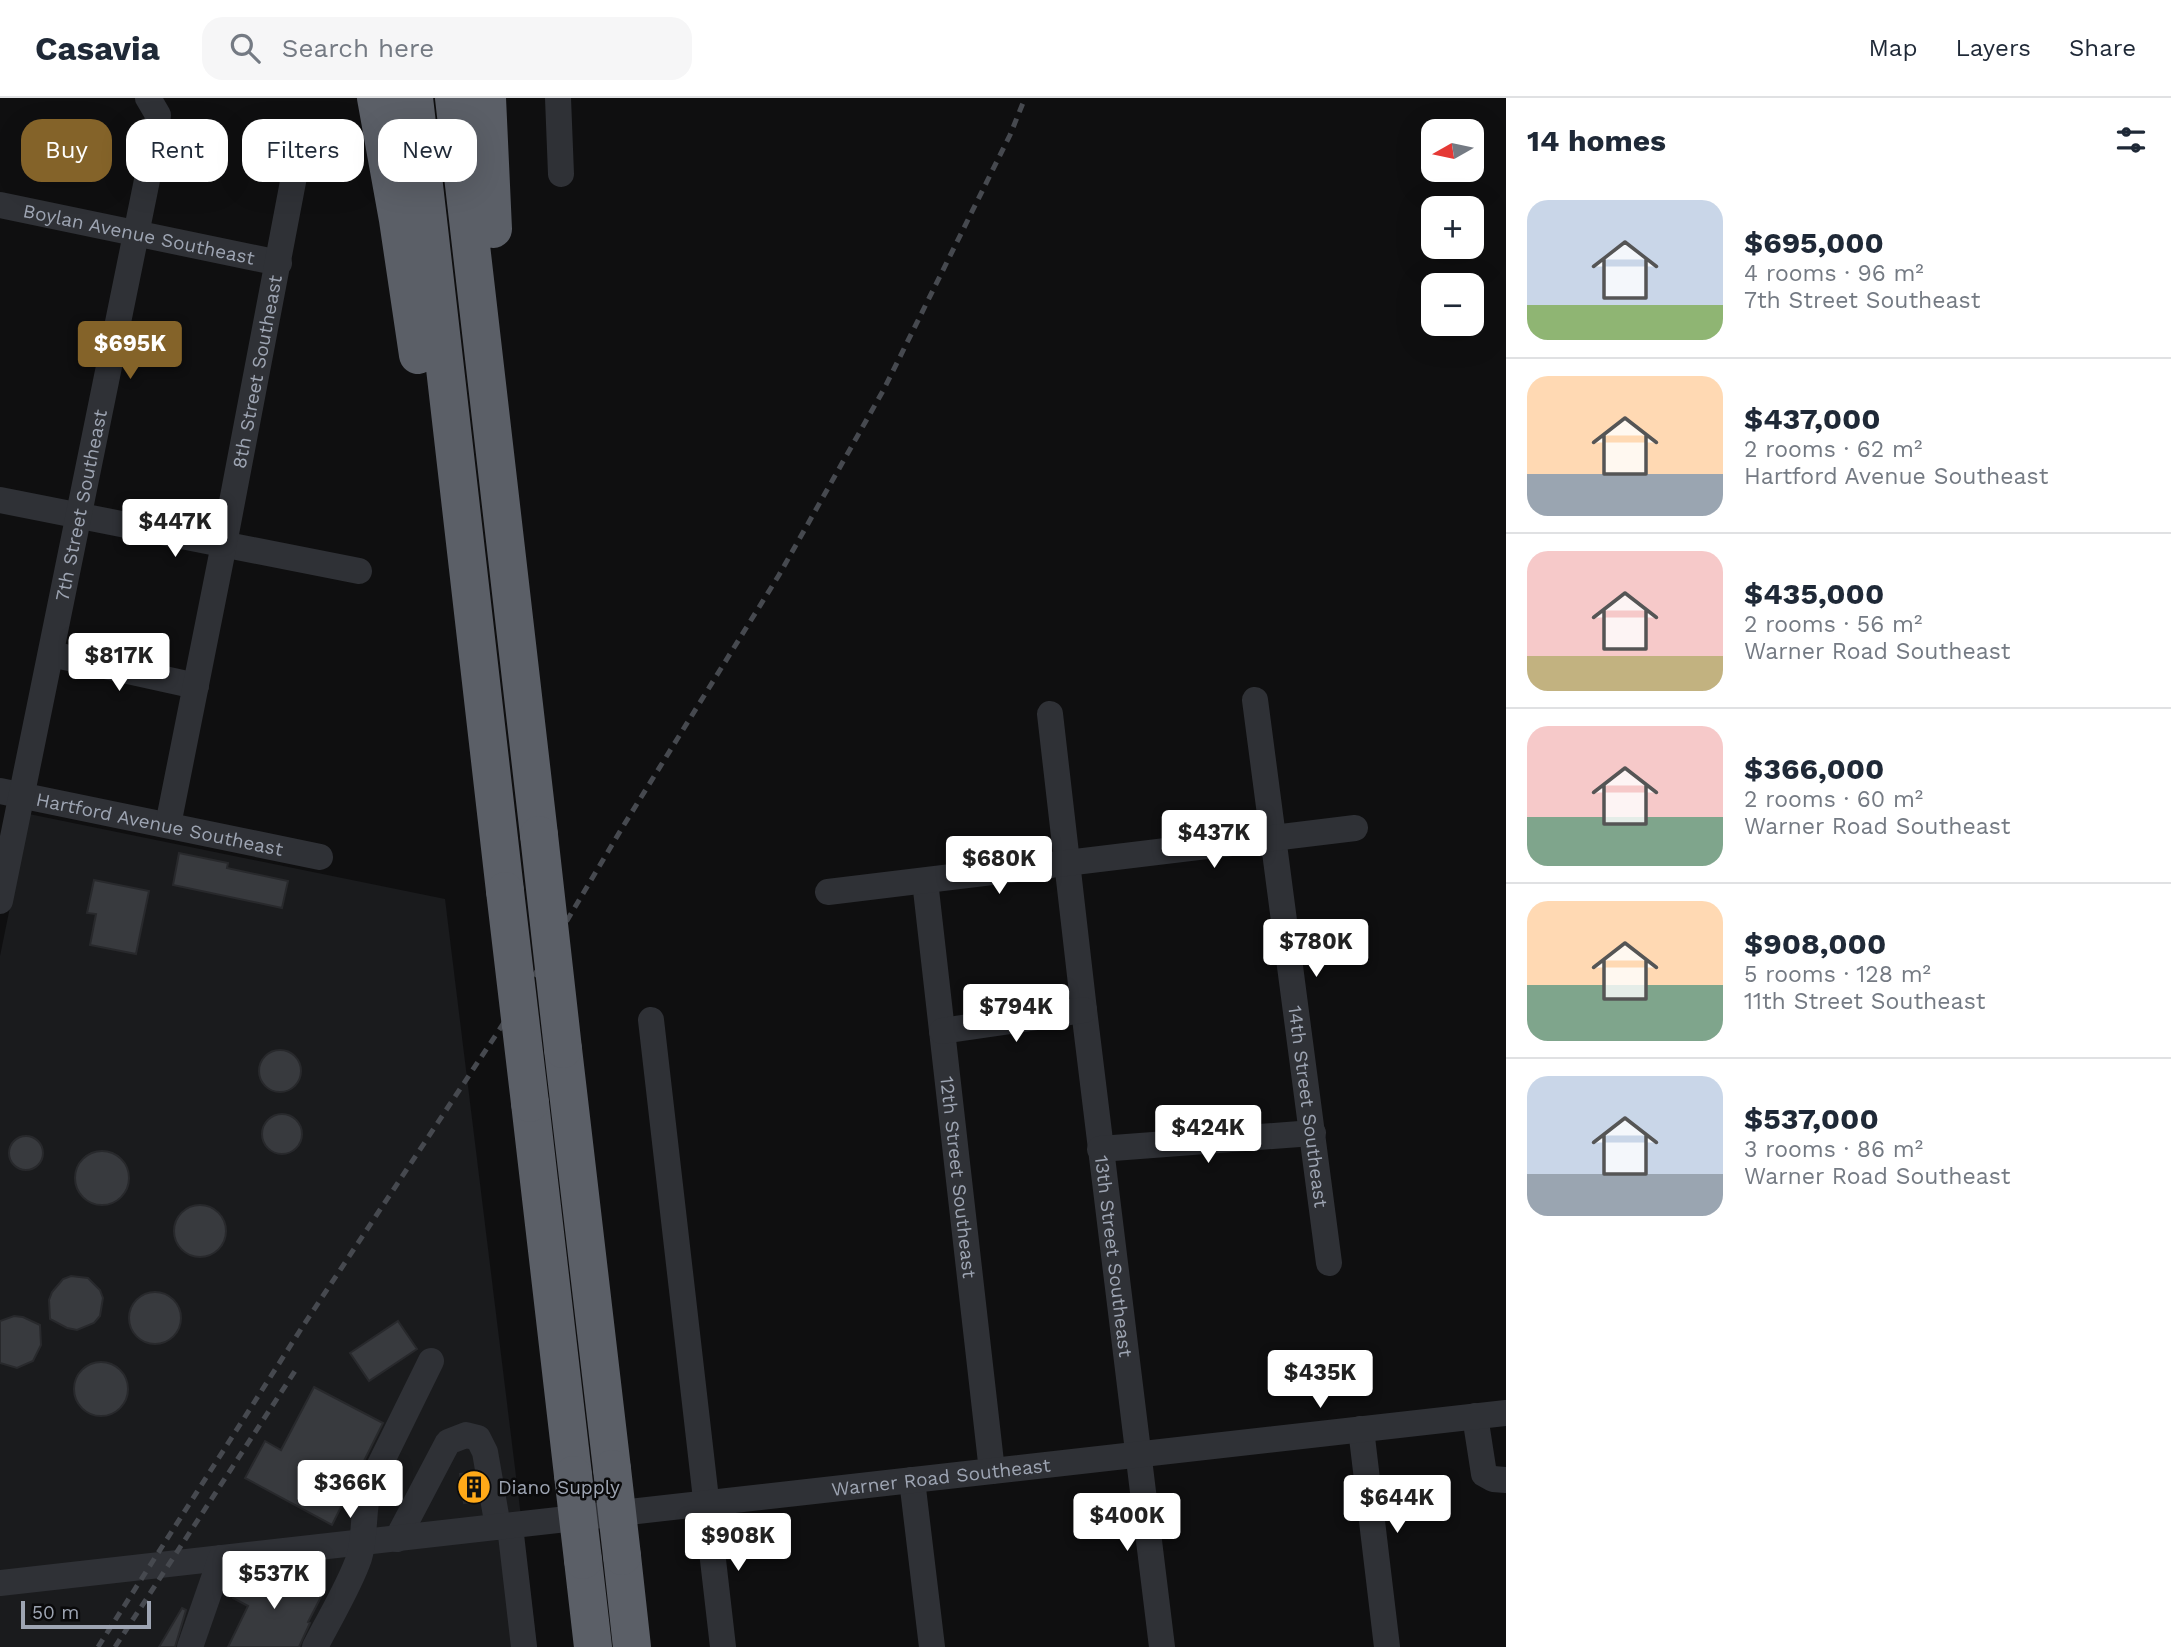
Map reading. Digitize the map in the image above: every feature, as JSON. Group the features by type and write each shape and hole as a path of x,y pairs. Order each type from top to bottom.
{"highway":[{"path":"376,98 398,220 445,542 488,744"},
{"path":"414,98 593,1647"},
{"path":"454,98 632,1647"},
{"path":"487,98 493,226 518,499 514,619"}],"street":[{"path":"558,98 561,174"},
{"name":"7th Street Southeast","path":"0,901 11,793 51,654 156,136 152,103"},
{"name":"8th Street Southeast","path":"168,825 293,182"},
{"name":"Boylan Avenue Southeast","path":"0,205 279,263"},
{"path":"0,500 359,571"},
{"path":"51,654 196,686"},
{"name":"14th Street Southeast","path":"1255,700 1329,1263"},
{"name":"13th Street Southeast","path":"1050,714 1100,1149 1162,1647"},
{"name":"Hartford Avenue Southeast","path":"11,793 320,857"},
{"path":"828,892 1354,828"},
{"name":"12th Street Southeast","path":"925,881 992,1471"},
{"path":"942,1031 1084,1010"},
{"path":"651,1020 723,1647"},
{"path":"1100,1149 1313,1133"},
{"path":"315,1647 358,1559 362,1542 363,1506 369,1487 431,1361"},
{"name":"Warner Road Southeast","path":"0,1583 1506,1413"},
{"path":"1475,1416 1484,1474 1493,1479 1506,1480"},
{"path":"1361,1429 1387,1647"},
{"path":"397,1539 448,1442 466,1435 478,1438 485,1452 504,1527 524,1647"},
{"path":"912,1480 932,1647"},
{"path":"190,1647 221,1558"}],"shaded area":[{"path":"29,814 445,899 537,1647 0,1647 0,956"}],"building":[{"path":"179,853 228,863 227,868 288,881 282,908 173,885"},
{"path":"94,880 149,891 136,954 90,945 96,914 87,913"},
{"path":"280,1050 295,1056 301,1071 295,1086 280,1092 265,1086 259,1071 265,1056"},
{"path":"282,1114 290,1115 296,1120 301,1126 301,1142 296,1148 290,1153 282,1154 274,1153 268,1148 263,1142 262,1134 263,1126 268,1120 274,1115"},
{"path":"26,1136 38,1141 43,1153 38,1165 26,1170 14,1165 9,1153 14,1141"},
{"path":"102,1151 121,1159 129,1178 121,1197 102,1205 83,1197 75,1178 83,1159"},
{"path":"200,1205 219,1212 226,1231 219,1250 200,1257 181,1250 174,1231 181,1212"},
{"path":"71,1276 88,1278 100,1290 103,1298 100,1316 94,1323 77,1330 50,1319 49,1300 52,1292 63,1279"},
{"path":"155,1292 165,1294 173,1300 179,1308 179,1328 173,1336 165,1342 155,1344 145,1342 137,1336 131,1328 129,1318 131,1308 137,1300 145,1294"},
{"path":"14,1316 40,1325 41,1345 33,1361 17,1368 0,1363 0,1321"},
{"path":"398,1321 417,1349 369,1381 350,1353"},
{"path":"101,1362 120,1370 128,1389 120,1408 101,1416 82,1408 74,1389 82,1370"},
{"path":"314,1387 383,1423 332,1525 245,1478 265,1441 281,1450"},
{"path":"473,1473 477,1501 464,1503 460,1474"},
{"path":"291,1570 292,1587 324,1591 299,1647 228,1647 248,1606 233,1598 244,1577"},
{"path":"182,1608 186,1610 175,1647 159,1647"}],"railway":[{"path":"98,1647 301,1329 525,991 622,828 779,575 884,389 1010,135 1025,98"},
{"path":"115,1647 297,1368"}],"place":[{"name":"Diano Supply","path":"474,1487"}]}
